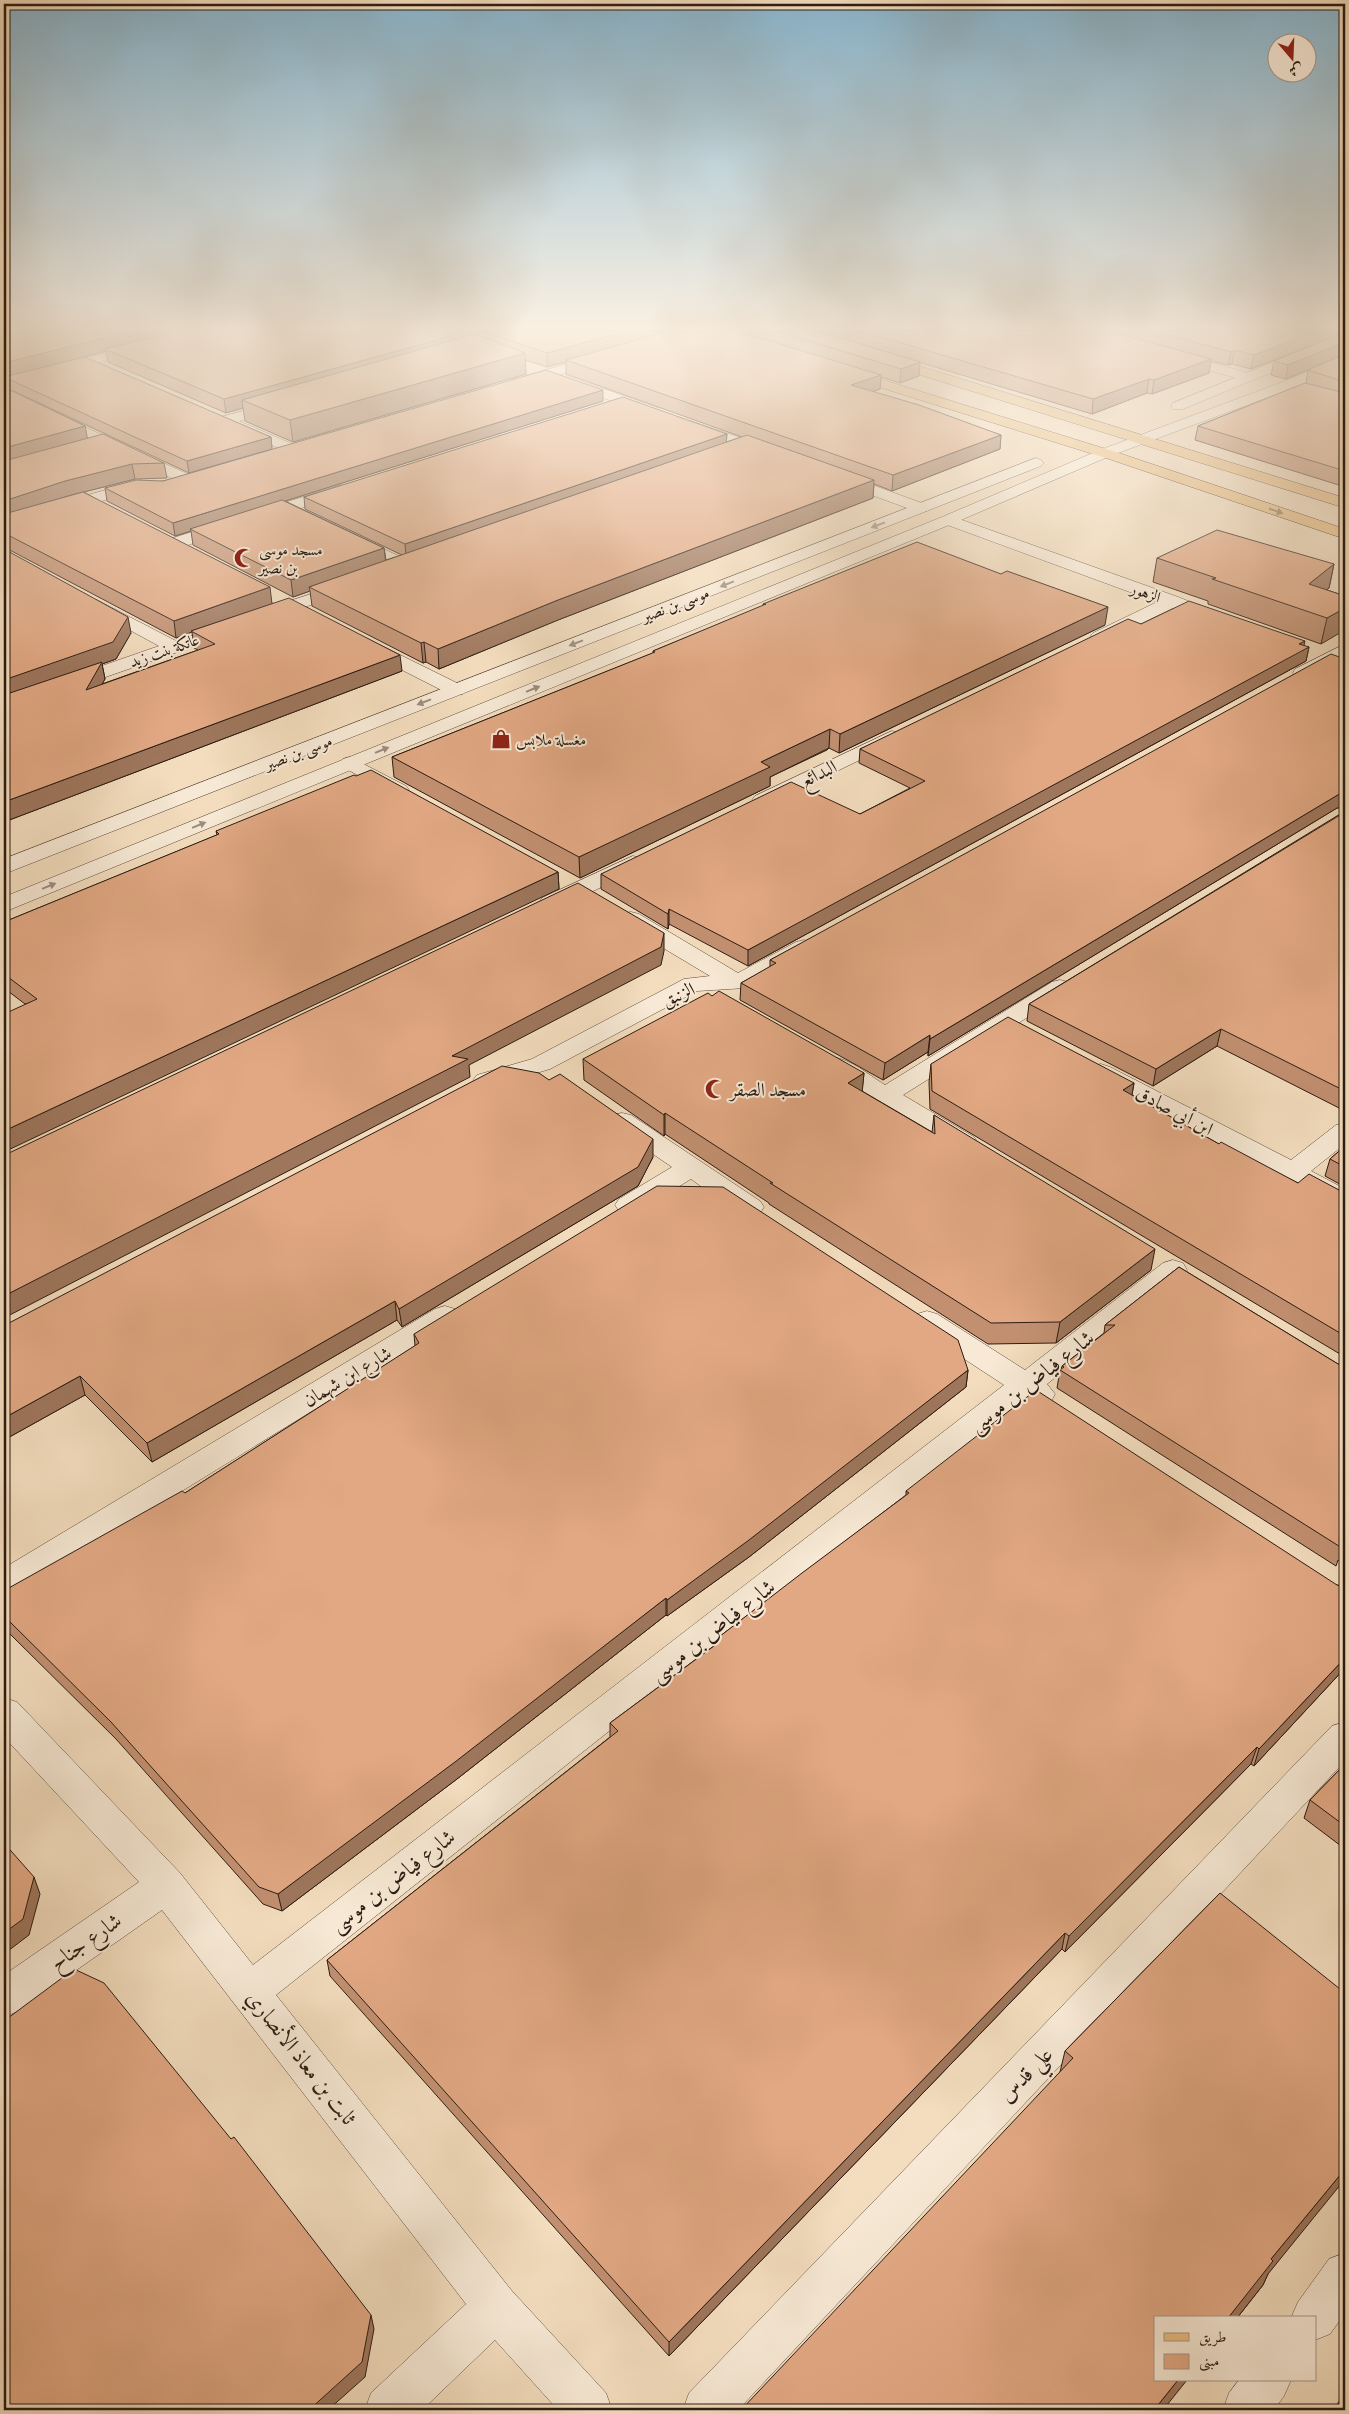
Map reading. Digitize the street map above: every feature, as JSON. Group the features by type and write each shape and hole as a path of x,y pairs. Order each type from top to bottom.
{"main road":[{"path":"1076,444 1345,534"},
{"path":"1172,444 1215,462 1345,503"},
{"path":"1185,480 1158,463 1126,450 1134,449 1163,456 1215,462"}],"street":[{"path":"88,447 100,444"},
{"path":"4,524 137,485 160,485 193,479 110,444"},
{"path":"273,454 297,447 288,444"},
{"path":"745,444 785,458"},
{"name":"موسى بن نصير","path":"4,867 1084,444"},
{"path":"4,905 948,520 1105,453 1118,444"},
{"path":"721,455 749,445"},
{"path":"1056,455 1070,453 1087,458 1076,466"},
{"path":"822,472 921,508"},
{"path":"173,544 356,485"},
{"path":"87,499 105,510"},
{"path":"284,508 302,516"},
{"name":"الزهور","path":"948,520 1199,610"},
{"path":"337,533 407,566"},
{"path":"156,535 199,557"},
{"path":"381,575 426,559"},
{"name":"عاتكة بنت زيد","path":"4,706 363,581"},
{"path":"80,596 174,647"},
{"path":"276,597 310,615"},
{"path":"1082,645 1172,601"},
{"path":"353,637 456,690"},
{"path":"1281,684 1335,654"},
{"name":"البدائع","path":"741,810 912,728"},
{"path":"350,763 418,800"},
{"path":"535,910 652,854"},
{"path":"554,875 609,906 736,995 826,934"},
{"path":"886,1095 1081,974"},
{"name":"الزنبق","path":"464,1092 490,1078 541,1064 692,984 736,995"},
{"path":"1004,1021 1031,1035"},
{"path":"810,1052 886,1095 987,1157"},
{"name":"ابن أبي صادق","path":"1083,1062 1345,1200"},
{"path":"541,1064 565,1080"},
{"path":"604,1108 690,1168 774,1222"},
{"path":"1293,1172 1345,1131"},
{"path":"605,1219 690,1168"},
{"name":"شارع فياض بن موسى","path":"250,1991 1172,1270"},
{"name":"شارع ابن شهمان","path":"4,1584 470,1302"},
{"path":"908,1309 1059,1406"},
{"name":"ثابت بن معاذ الأنصاري","path":"4,1713 166,1885 496,2307 589,2410"},
{"name":"علي قدس","path":"706,2410 1345,1737"},
{"name":"شارع جناح","path":"4,1998 166,1885"},
{"path":"1315,2316 1345,2275"},
{"path":"388,2410 496,2307"},
{"path":"1246,2410 1267,2382"}],"building":[{"path":"4,444 20,444 4,448"},
{"path":"68,444 123,444 164,463 132,464 65,481 4,501 4,461"},
{"path":"149,444 248,444 187,461"},
{"path":"292,444 430,444 173,523 105,488 136,480 163,481"},
{"path":"474,444 699,444 405,544 304,497"},
{"path":"722,444 771,444 874,480 558,600 438,649 424,642 421,643 309,587"},
{"path":"804,444 978,444 893,475"},
{"path":"1256,444 1345,444 1345,471"},
{"path":"83,492 270,587 174,621 4,533 4,514"},
{"path":"282,500 384,548 291,580 190,529"},
{"path":"1217,530 1334,564 1309,584 1345,596 1345,608 1327,618 1157,558"},
{"path":"917,542 1001,574 1007,571 1108,607 840,734 830,729 761,762 770,767 579,857 392,757 655,652 653,651 766,604 763,604"},
{"path":"4,549 128,617 113,642 4,680"},
{"path":"289,598 400,655 4,802 4,695 102,662 86,690 215,644 191,631"},
{"path":"1189,601 1305,641 1299,644 1309,647 748,950 669,909 668,914 601,874 791,782 860,814 925,781 860,749 1128,619 1141,624"},
{"path":"1331,654 1345,659 1345,792 930,1039 930,1035 885,1063 741,983 776,963 770,960"},
{"path":"371,770 558,872 4,1131 4,1014 37,999 4,974 4,922 219,834 216,831 354,775 356,776"},
{"path":"1345,812 1345,1091 1221,1029 1156,1069 1029,1004"},
{"path":"578,883 664,933 661,947 452,1056 468,1059 4,1296 4,1154"},
{"path":"719,991 864,1073 848,1083 935,1134 934,1115 1155,1249 1060,1322 991,1323 770,1183 773,1183 665,1113 664,1115 583,1059 708,993 712,996"},
{"path":"1008,1017 1134,1083 1123,1090 1219,1144 1221,1142 1298,1183 1309,1174 1339,1190 1345,1191 1345,1336 932,1091 931,1064"},
{"path":"502,1066 539,1073 549,1080 560,1074 653,1139 638,1167 399,1309 395,1301 147,1443 80,1376 4,1418 4,1325"},
{"path":"1345,1146 1345,1167 1330,1159"},
{"path":"657,1186 723,1187 958,1340 968,1370 749,1540 667,1600 666,1598 455,1762 278,1894 259,1887 111,1722 4,1616 4,1597 7,1589 182,1491 185,1493 419,1343 414,1334"},
{"path":"1179,1267 1338,1364 1345,1366 1345,1543 1339,1539 1342,1548 1060,1370 1064,1367 1062,1366 1115,1325 1105,1325"},
{"path":"1036,1390 1337,1585 1345,1587 1345,1658 1259,1749 1257,1747 1069,1936 1065,1933 669,2342 327,1960 618,1731 610,1723 718,1643 715,1640 909,1493 906,1491"},
{"path":"1345,1764 1345,1826 1310,1800"},
{"path":"4,1843 34,1877 23,1919 4,1933"},
{"path":"1220,1893 1345,1993 1345,2169 1271,2259 1273,2261 1230,2316 1154,2316 1154,2382 1176,2382 1154,2410 741,2410 1073,2058 1065,2051"},
{"path":"74,1969 104,1983 231,2139 234,2137 371,2315 362,2362 309,2410 4,2410 4,2021"},
{"path":"1345,2393 1345,2410 1333,2410"}],"place":[{"name":"مسجد موسى بن نصير","path":"244,558"},
{"name":"مغسلة ملابس","path":"501,739"},
{"name":"مسجد الصقر","path":"715,1089"}]}
